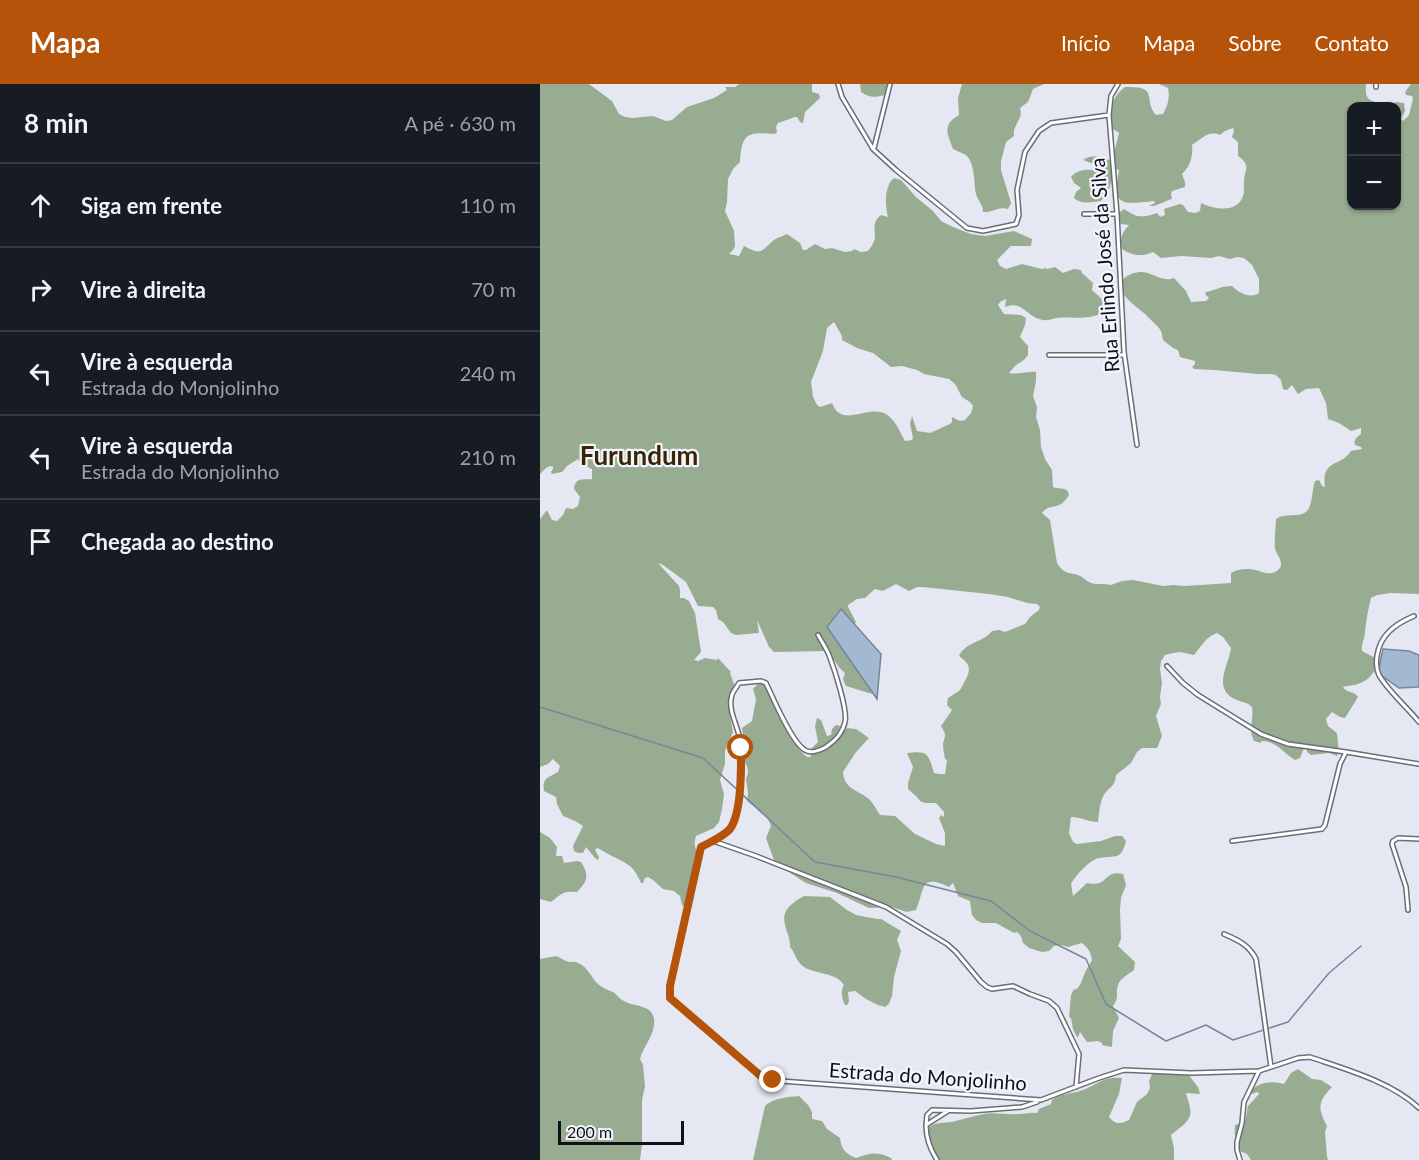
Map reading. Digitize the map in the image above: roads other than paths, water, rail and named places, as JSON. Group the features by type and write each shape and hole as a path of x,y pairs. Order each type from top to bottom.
{"street":[{"path":"838,84 842,97 873,149 968,228 983,231 1016,224 1020,215 1017,190 1025,152 1039,131 1051,123 1109,115"},
{"path":"873,149 890,84"},
{"name":"Rua Erlindo José da Silva","path":"1118,84 1111,96 1109,115 1117,214 1124,355 1137,446"},
{"path":"1084,214 1117,214"},
{"path":"1049,355 1124,355"},
{"path":"1413,616 1397,624 1384,637 1378,651 1376,665 1384,682 1419,722"},
{"path":"713,841 730,828 736,813 740,789 740,737 732,713 731,696 739,683 761,681 766,683 785,722 804,750 809,752 821,750 829,746 842,732 846,722 846,712 829,654 818,635"},
{"path":"1167,666 1198,695 1261,734 1288,744 1419,764"},
{"path":"1232,841 1322,829 1325,825 1340,764 1346,752"},
{"path":"1408,910 1404,881 1392,844 1398,838 1419,839"},
{"path":"713,841 885,907 947,944 987,987 992,989 1013,986 1049,1001 1057,1008 1079,1054 1076,1087"},
{"name":"Estrada do Monjolinho","path":"713,841 701,847 670,986 670,998 767,1080 1041,1100 1124,1070 1191,1073 1259,1071 1298,1058 1310,1057 1391,1088 1419,1108"},
{"path":"1224,934 1243,943 1253,952 1256,959 1271,1068"},
{"path":"1240,1160 1237,1142 1244,1102 1259,1071"},
{"path":"937,1160 927,1138 927,1115 932,1110 971,1111 1022,1107 1041,1100"},
{"path":"926,1125 950,1110"}],"water":[{"path":"841,609 881,654 877,699 827,627"},
{"path":"1383,649 1409,651 1419,655 1419,687 1399,688 1378,673"}],"waterway":[{"path":"540,707 703,758 815,862 896,877 991,901 1030,931 1086,959 1106,1004 1166,1041 1206,1025 1233,1040 1288,1022 1329,973 1361,946"}],"district":[{"name":"Furundum","path":"639,456"}]}
